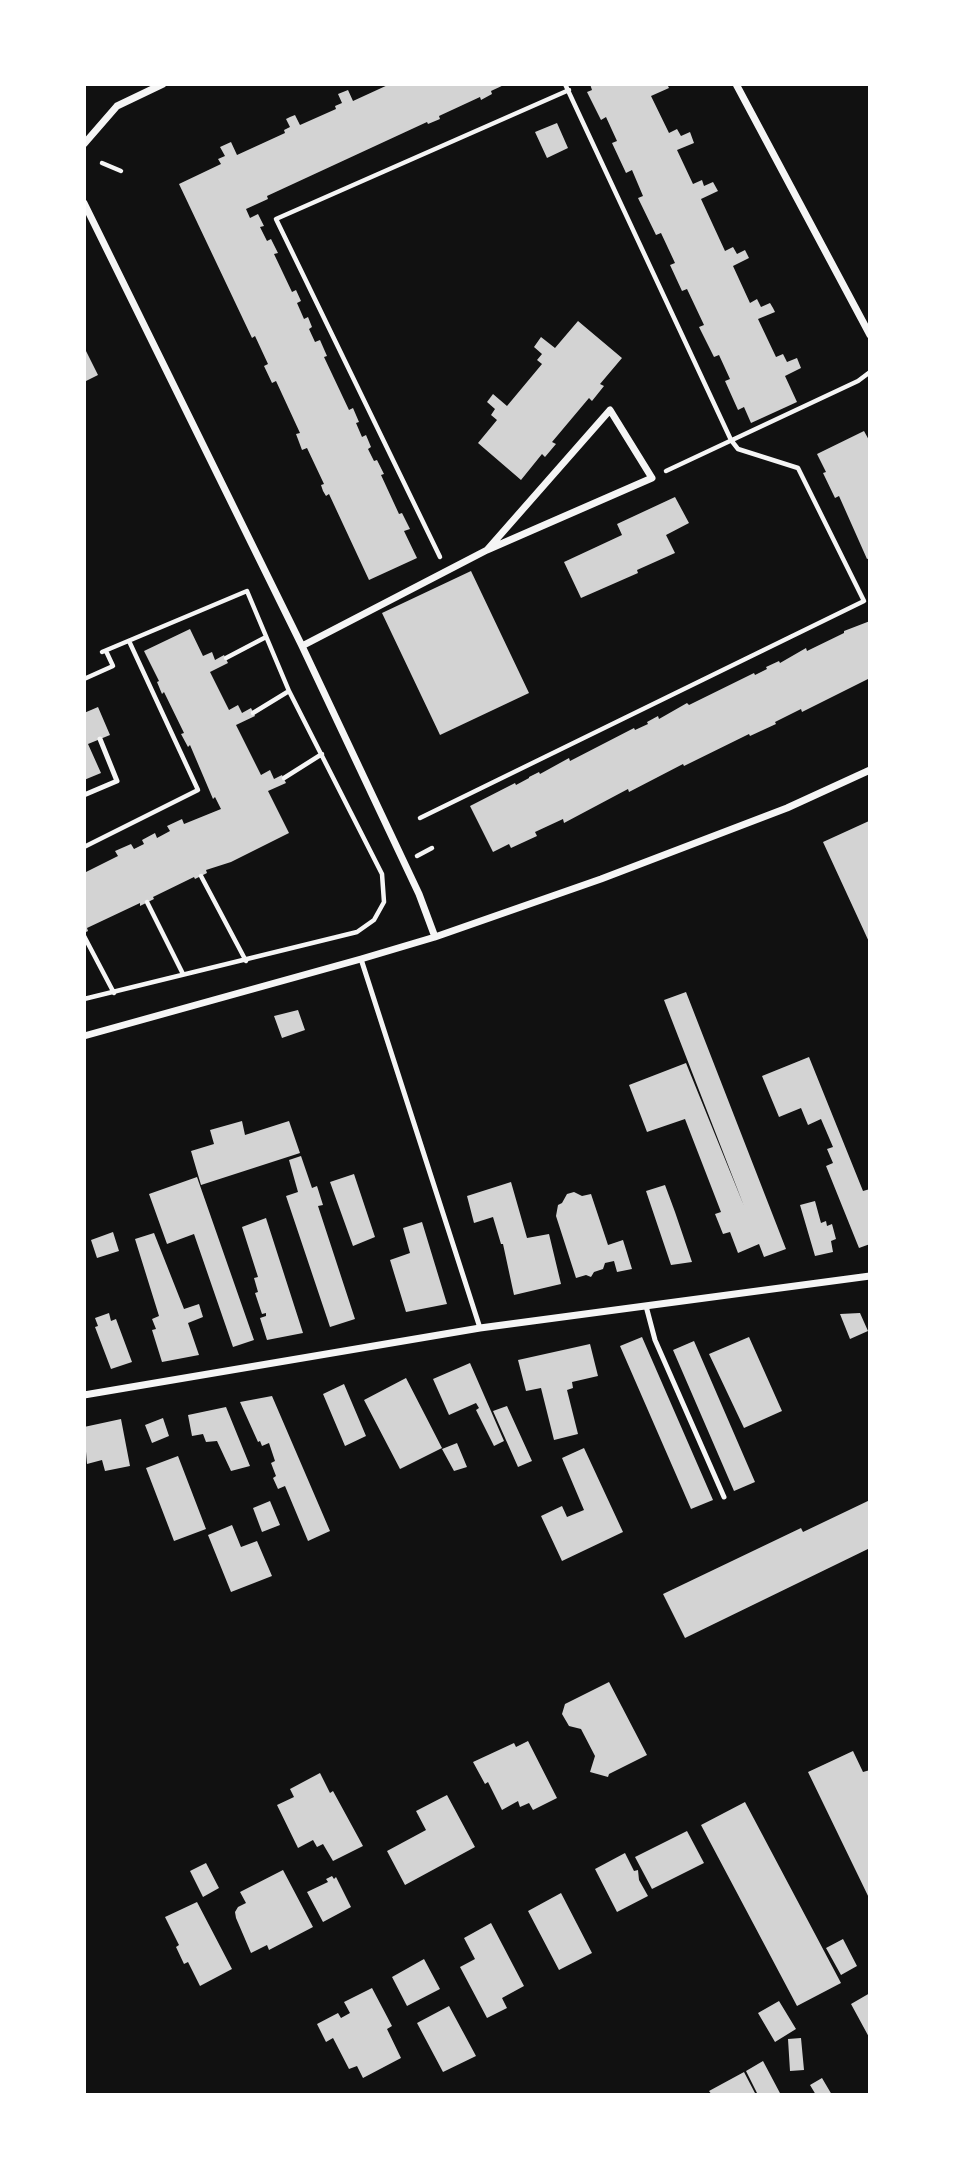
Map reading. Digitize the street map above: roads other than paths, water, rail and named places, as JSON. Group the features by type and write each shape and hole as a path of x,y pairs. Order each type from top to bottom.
{"street":[{"path":"84,144 117,106 163,84"},
{"path":"736,84 870,335"},
{"path":"84,203 302,646 419,894 435,937"},
{"path":"302,646 487,550 652,478 610,410 487,550"},
{"path":"84,1036 435,937 601,879 787,808 870,770"},
{"path":"84,1395 481,1328 870,1276"}],"lane":[{"path":"84,795 117,780 100,739"},
{"path":"361,959 481,1328"},
{"path":"646,1306 655,1340 724,1497"}]}
